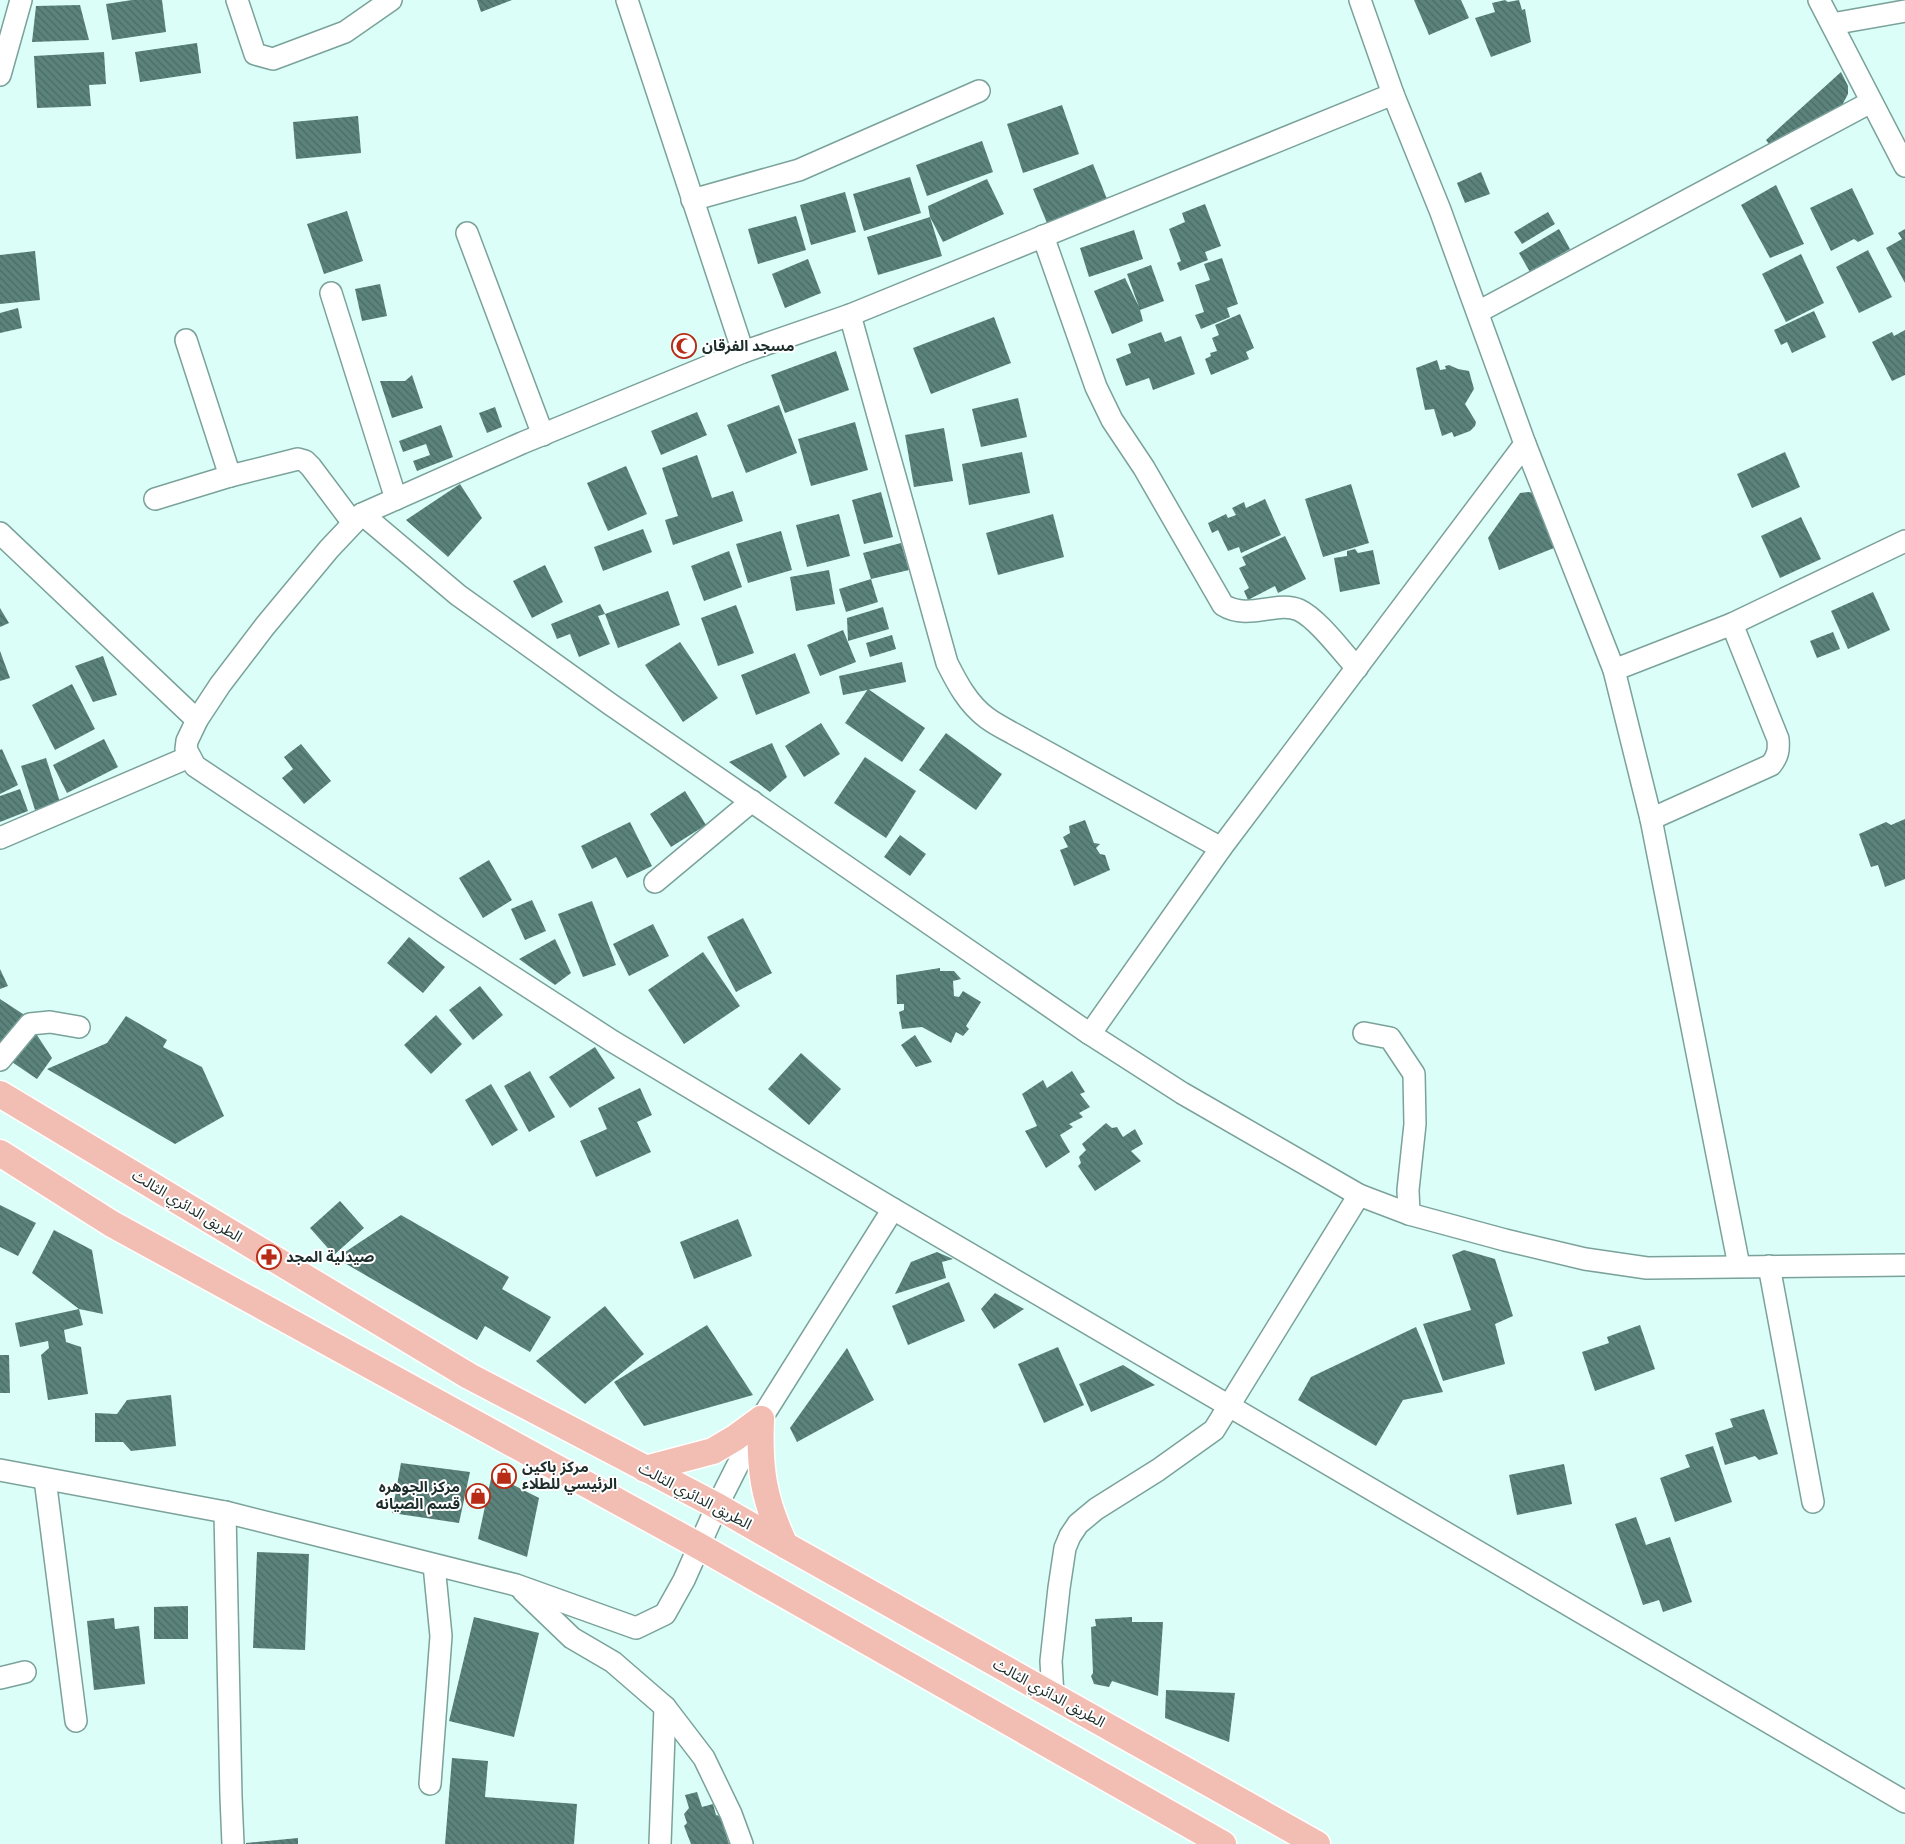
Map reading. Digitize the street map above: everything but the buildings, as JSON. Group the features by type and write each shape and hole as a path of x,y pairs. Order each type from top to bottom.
{"main road":[{"name":"الطريق الدائري الثالث","path":"0,1094 469,1376 717,1506 1317,1844"},
{"path":"0,1153 112,1224 699,1546 1224,1844"},
{"path":"645,1469 713,1450 735,1438 761,1418"},
{"path":"761,1418 761,1472 765,1496 785,1545"}],"street":[{"path":"237,0 255,54 273,60 345,32 392,0"},
{"path":"627,0 743,352"},
{"path":"1360,0 1393,94 1440,210 1478,312 1525,444 1614,670 1651,819 1740,1266"},
{"path":"1819,0 1905,166"},
{"path":"0,75 13,6"},
{"path":"1832,24 1905,11"},
{"path":"692,200 799,170 980,91"},
{"path":"1393,94 850,315 743,352 543,435 396,499 358,519 329,549 265,626 220,686 197,720 187,741 186,749 195,766 442,931 612,1041 893,1209 1905,1802"},
{"path":"1478,312 1872,102"},
{"path":"467,233 543,435"},
{"path":"1043,236 1096,387 1112,420 1144,468 1223,605 1231,610 1246,611 1286,607 1298,610 1311,618 1356,668"},
{"path":"331,293 396,499"},
{"path":"850,315 947,663 971,704 986,718 1221,848"},
{"path":"186,340 230,476"},
{"path":"1090,1034 1221,848 1525,444"},
{"path":"155,499 230,476 298,459 305,461 358,519 458,595 610,704 1090,1034 1182,1093 1359,1196 1409,1214 1505,1240 1585,1259 1647,1268 1905,1265"},
{"path":"0,533 197,720"},
{"path":"1614,670 1732,624 1905,541"},
{"path":"1651,819 1771,765 1776,758 1779,749 1778,739 1732,624"},
{"path":"0,838 189,757"},
{"path":"655,882 752,801"},
{"path":"0,1060 30,1024 50,1022 79,1027"},
{"path":"1364,1033 1390,1038 1414,1074 1415,1124 1408,1190 1409,1214"},
{"path":"1053,1696 1051,1661 1059,1588 1070,1536 1078,1524 1096,1509 1158,1470 1214,1430 1359,1196"},
{"path":"0,1470 224,1512 434,1564 516,1585 636,1628 665,1614 684,1580 717,1506 761,1418 893,1209"},
{"path":"1769,1266 1813,1502"},
{"path":"45,1479 76,1722"},
{"path":"224,1512 233,1844"},
{"path":"430,1784 441,1636 434,1564"},
{"path":"516,1585 572,1638 613,1662 665,1707 704,1758 731,1814 742,1844"},
{"path":"0,1678 24,1672"},
{"path":"660,1844 665,1707"}],"place":[{"name":"مسجد الفرقان","path":"684,346"},
{"name":"صيدلية المجد","path":"269,1257"},
{"name":"مركز باكين الرئيسي للطلاء","path":"504,1476"},
{"name":"مركز الجوهره قسم الصيانه","path":"478,1496"}]}
